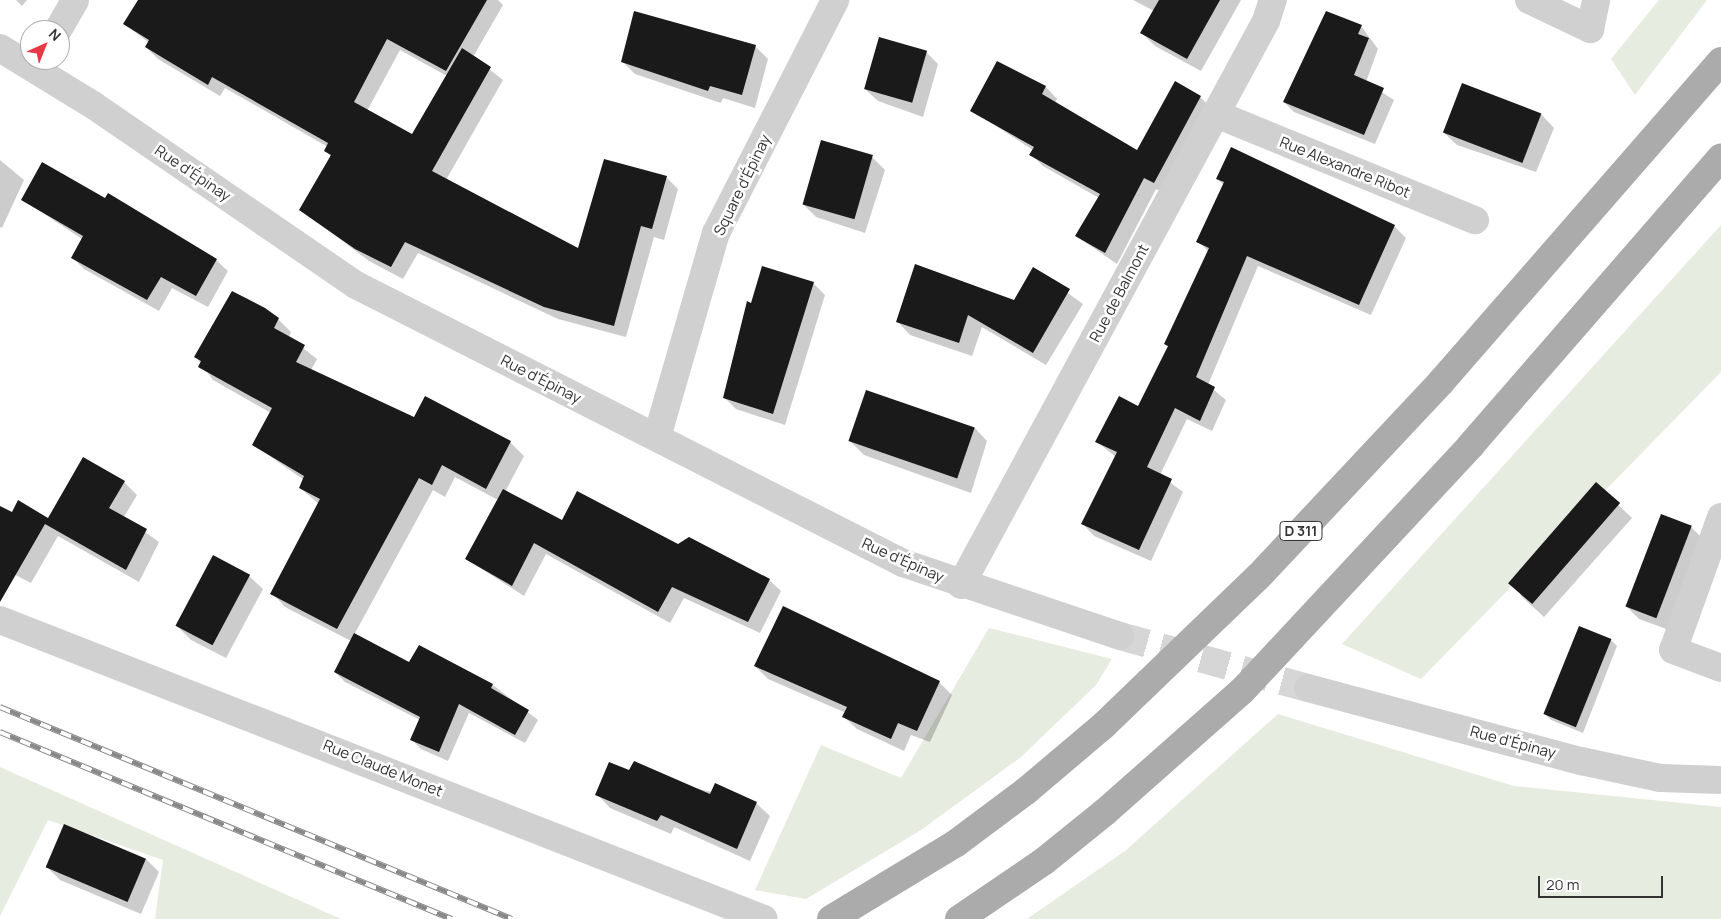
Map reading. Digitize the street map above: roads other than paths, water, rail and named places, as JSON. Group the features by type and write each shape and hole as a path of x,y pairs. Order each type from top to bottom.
{"main road":[{"name":"D 311","path":"831,919 863,901 1026,791 1104,725 1258,577 1441,382 1721,62"},
{"path":"959,919 1090,824 1242,691 1471,445 1721,157"}],"street":[{"path":"64,20 75,0"},
{"name":"Square d'Épinay","path":"658,437 716,233 835,0"},
{"name":"Rue de Balmont","path":"961,585 1216,114 1273,0"},
{"path":"1529,0 1590,29 1596,0"},
{"name":"Rue d'Épinay","path":"0,48 20,57"},
{"name":"Rue d'Épinay","path":"45,70 356,285 903,563 961,585 1120,636"},
{"name":"Rue Alexandre Ribot","path":"1216,114 1475,220"},
{"path":"1721,517 1673,650 1721,668"},
{"name":"Rue Claude Monet","path":"0,620 764,919"},
{"name":"Rue d'Épinay","path":"1308,688 1581,761 1660,778 1721,780"}],"tunnel":[{"path":"1120,636 1308,688"}],"railway":[{"path":"0,707 512,919"},
{"path":"0,732 452,919"}]}
